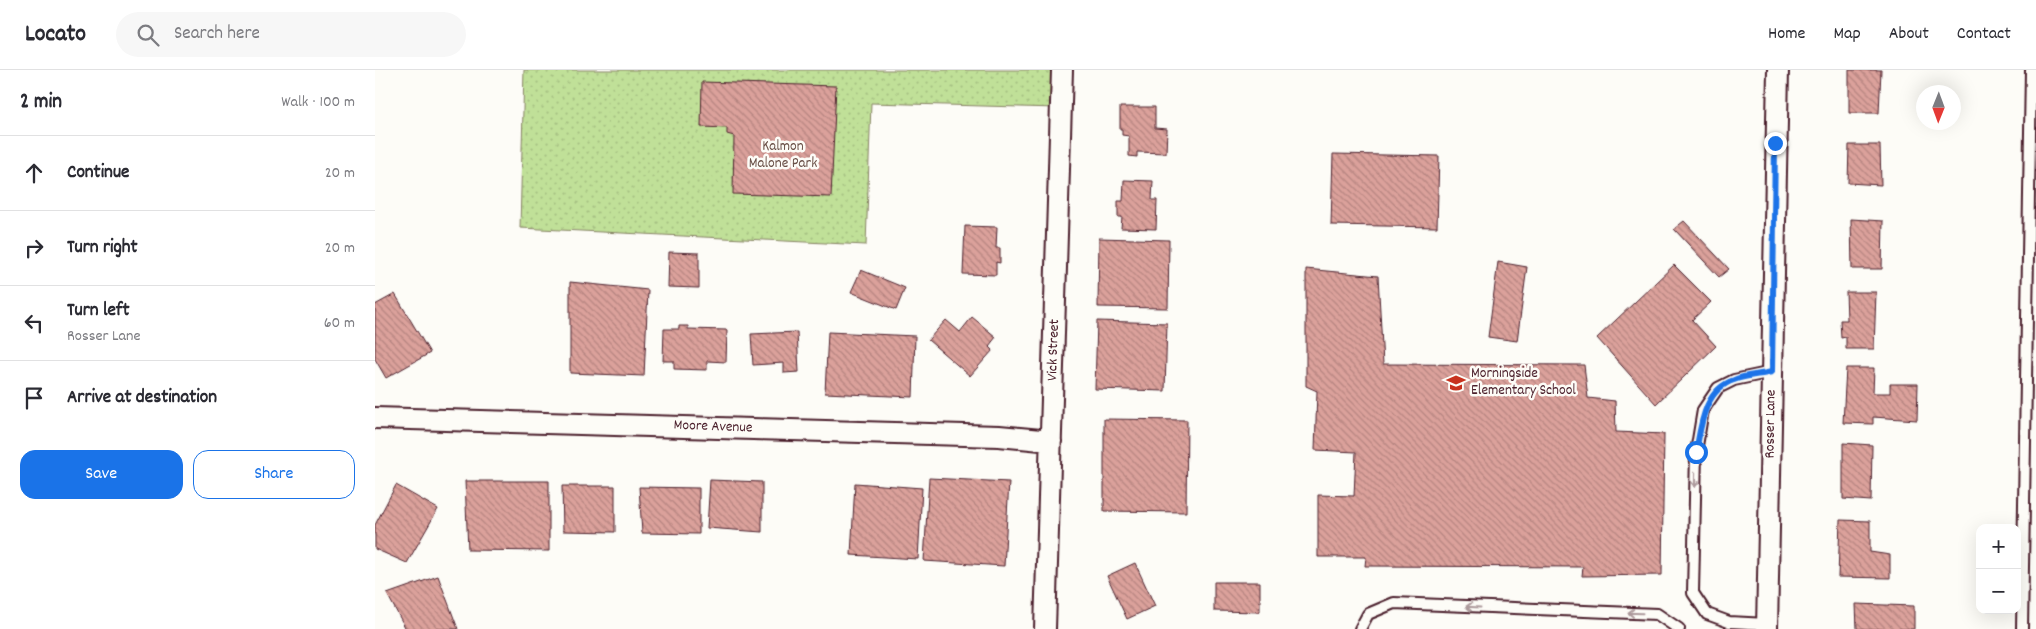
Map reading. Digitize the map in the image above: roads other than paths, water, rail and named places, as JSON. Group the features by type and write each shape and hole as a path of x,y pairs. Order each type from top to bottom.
{"street":[{"name":"Vick Street","path":"1045,629 1062,70"},
{"name":"Rosser Lane","path":"1767,627 1778,70"},
{"name":"Moore Avenue","path":"375,418 989,436 1051,441"}],"lane":[{"path":"2022,629 2031,70"},
{"path":"1767,627 1729,622 1707,614 1693,593 1696,452 1703,410 1718,388 1733,380 1772,372"},
{"path":"1360,629 1368,614 1394,603 1657,614 1679,629"}],"place":[{"name":"Morningside Elementary School","path":"1456,383"}],"park label":[{"name":"Kalmon Malone Park","path":"783,156"}]}
